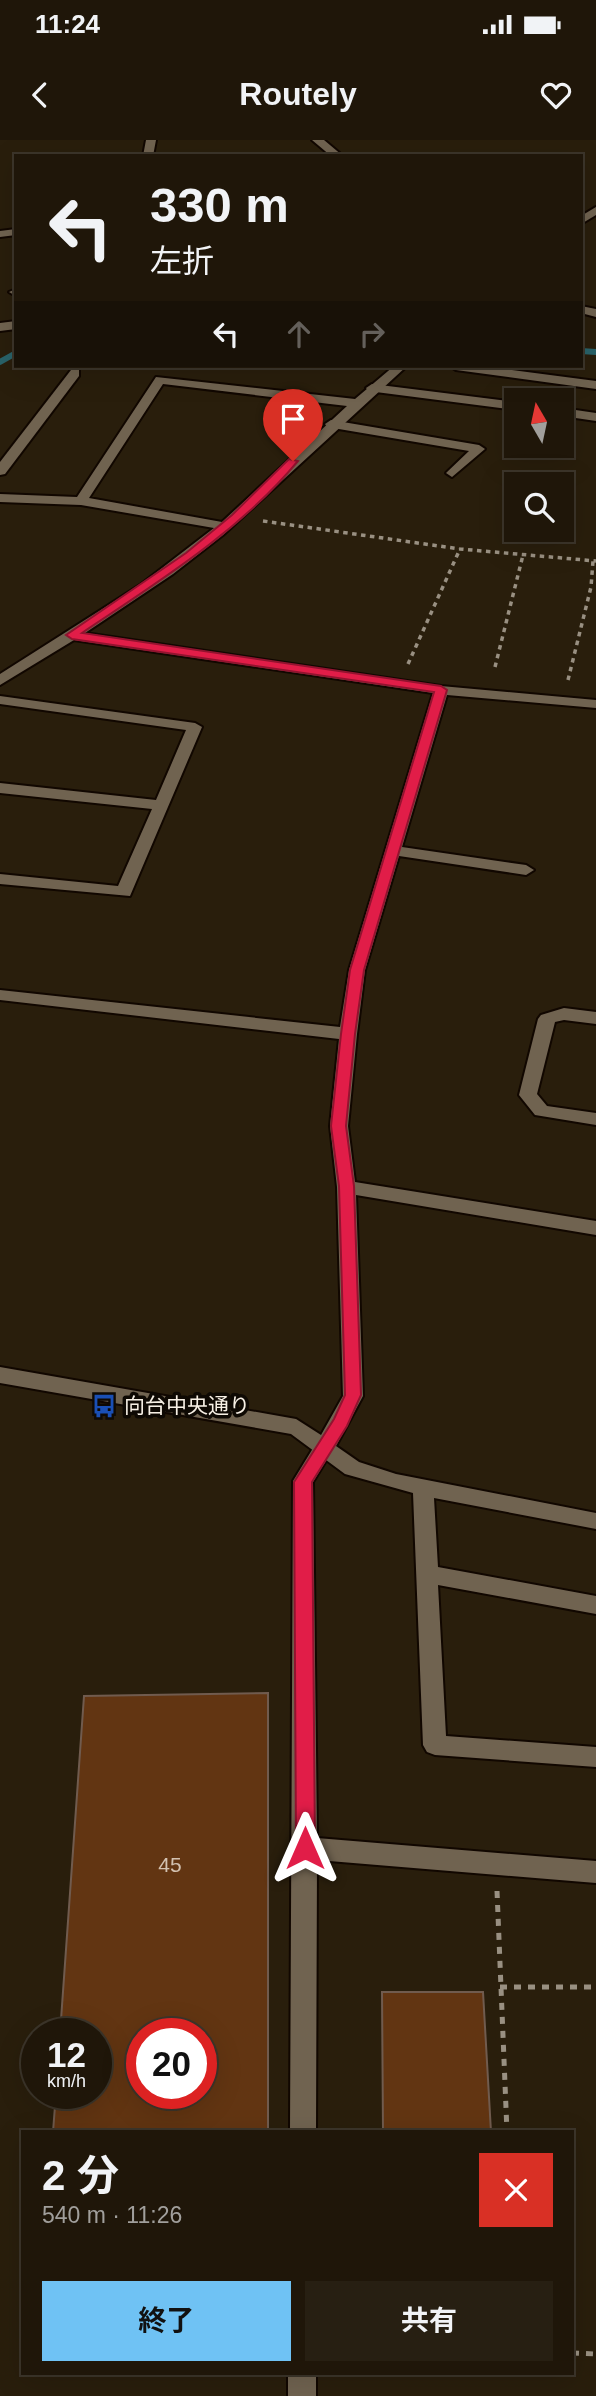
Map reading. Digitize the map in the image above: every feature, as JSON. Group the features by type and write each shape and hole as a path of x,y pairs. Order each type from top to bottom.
{"street":[{"path":"317,140 335,154"},
{"path":"0,681 190,555 230,522 331,424 398,368"},
{"path":"471,368 596,385"},
{"path":"0,471 75,373"},
{"path":"81,501 160,380 355,403"},
{"path":"372,388 504,405"},
{"path":"574,413 596,416"},
{"path":"331,424 479,449 452,473"},
{"path":"0,498 81,501 230,522"},
{"path":"72,635 441,690 596,704"},
{"path":"303,2130 303,1482 341,1422 353,1395 346,1186 339,1126 357,970 441,690"},
{"path":"0,701 195,727 159,805 124,892 0,879"},
{"path":"0,788 159,805"},
{"path":"392,850 526,870"},
{"path":"0,995 348,1034"},
{"path":"596,1018 564,1014 547,1019 528,1095 541,1111 596,1119"},
{"path":"346,1186 596,1228"},
{"path":"0,1375 296,1427 352,1468 423,1487 596,1521"},
{"path":"423,1487 435,1745 596,1757"},
{"path":"426,1574 596,1605"},
{"path":"305,1848 596,1872"},
{"path":"302,2375 302,2396"}],"path":[{"path":"230,522 460,549 594,561 594,573 563,701"},
{"path":"398,683 460,549"},
{"path":"495,667 523,555"},
{"path":"496,1865 507,2130"},
{"path":"500,1987 596,1987"},
{"path":"574,2353 596,2354"}],"building":[{"path":"268,1693 268,2130 53,2130 55,2109 112,2109 112,2018 61,2018 84,1696"},
{"path":"382,1992 483,1992 491,2130 383,2130"}],"waterway":[{"path":"583,351 596,352"},
{"path":"0,362 14,354"}],"place":[{"name":"向台中央通り","path":"104,1406"}],"route":[{"path":"293,461 236,517 190,555 72,635 441,690 357,970 348,1034 339,1126 346,1186 353,1395 341,1422 303,1482 305,1848"}]}
